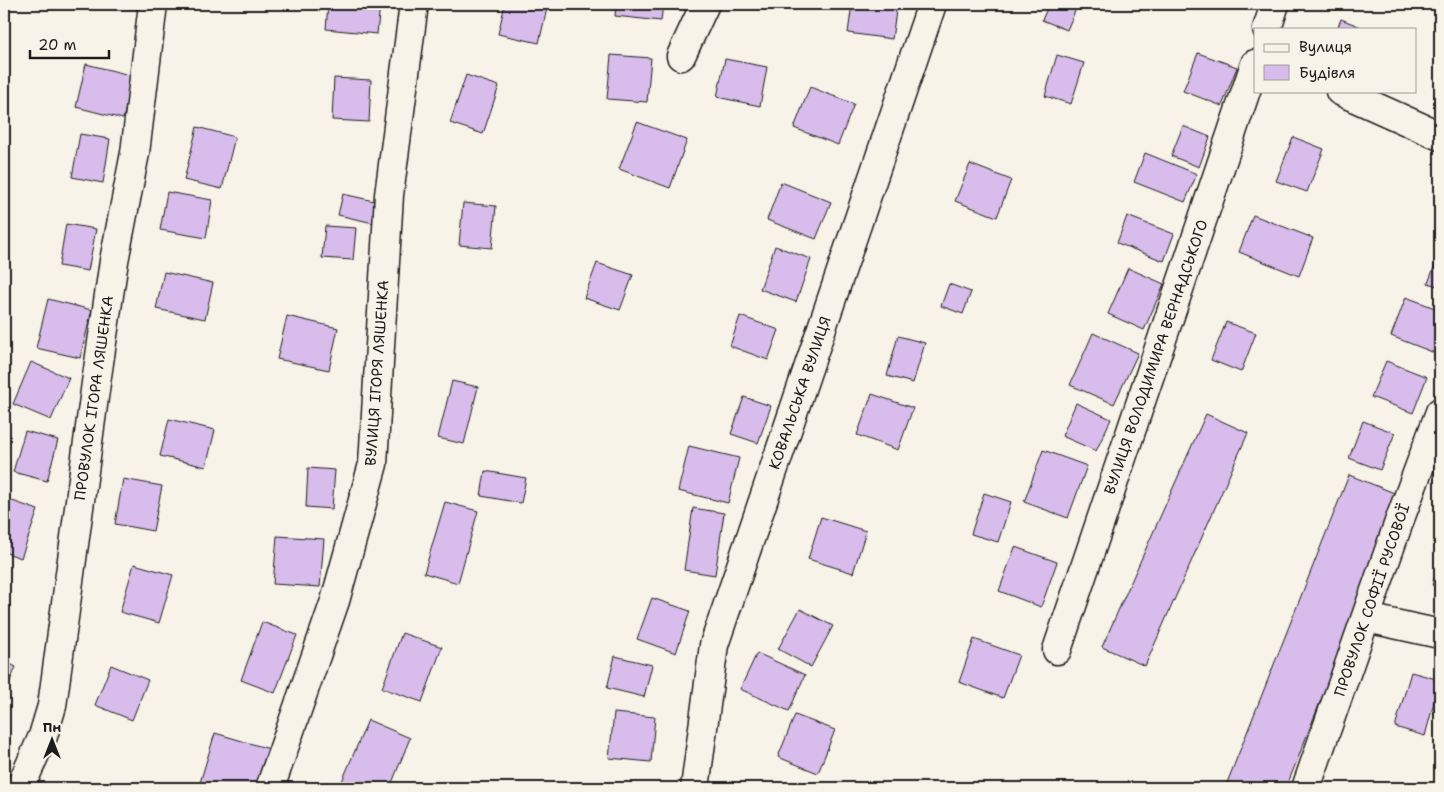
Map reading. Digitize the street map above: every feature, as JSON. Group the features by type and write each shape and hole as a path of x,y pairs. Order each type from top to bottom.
{"street":[{"name":"ПРОВУЛОК ІГОРА ЛЯШЕНКА","path":"20,788 43,736 52,706 110,289 135,152 152,4"},
{"name":"ВУЛИЦЯ ІГОРЯ ЛЯШЕНКА","path":"270,788 335,601 373,464 389,195 414,4"},
{"path":"681,56 705,4"},
{"name":"КОВАЛЬСЬКА ВУЛИЦЯ","path":"695,788 714,645 932,4"},
{"path":"1267,28 1275,4"},
{"name":"ВУЛИЦЯ ВОЛОДИМИРА ВЕРНАДСЬКОГО","path":"1057,650 1254,67"},
{"path":"1342,92 1440,136"},
{"name":"ПРОВУЛОК СОФІЇ РУСОВОЇ","path":"1306,788 1367,618 1400,519 1440,412"},
{"path":"1367,618 1440,634"}],"building":[{"path":"96,4 138,4 137,9"},
{"path":"328,4 380,4 377,34 326,29"},
{"path":"505,4 548,4 539,43 498,34"},
{"path":"616,4 663,4 661,21 615,16"},
{"path":"852,4 897,4 892,39 848,33"},
{"path":"1049,4 1078,4 1067,30 1042,20"},
{"path":"1341,19 1364,28 1337,28"},
{"path":"1198,53 1237,67 1222,106 1183,91"},
{"path":"611,55 651,58 647,102 607,99"},
{"path":"1057,55 1084,63 1071,104 1045,96"},
{"path":"725,59 767,67 760,106 717,97"},
{"path":"86,64 134,76 123,119 76,107"},
{"path":"466,75 499,86 483,134 450,123"},
{"path":"334,78 371,80 369,122 332,120"},
{"path":"810,87 854,104 838,145 794,128"},
{"path":"637,122 687,140 670,188 619,169"},
{"path":"1183,126 1210,137 1199,167 1171,156"},
{"path":"197,127 235,137 222,189 184,180"},
{"path":"80,134 110,139 103,183 72,177"},
{"path":"1293,137 1324,149 1307,192 1276,181"},
{"path":"1145,153 1197,174 1185,202 1134,182"},
{"path":"970,164 1011,180 997,217 955,201"},
{"path":"781,182 831,202 816,239 767,220"},
{"path":"167,192 212,200 206,238 160,230"},
{"path":"343,194 383,203 378,224 338,215"},
{"path":"463,203 496,206 492,248 459,245"},
{"path":"1253,215 1313,238 1299,276 1239,252"},
{"path":"1127,216 1174,234 1164,261 1117,243"},
{"path":"66,224 96,229 88,271 59,266"},
{"path":"325,226 356,228 353,260 322,258"},
{"path":"775,246 811,259 796,302 760,289"},
{"path":"1440,252 1440,287 1428,283"},
{"path":"597,263 633,275 620,310 584,298"},
{"path":"1128,268 1164,284 1144,330 1108,314"},
{"path":"164,272 213,283 205,319 156,309"},
{"path":"949,284 971,292 963,314 941,306"},
{"path":"1406,297 1440,310 1440,355 1391,336"},
{"path":"48,299 92,310 80,358 36,348"},
{"path":"287,316 338,328 329,370 277,359"},
{"path":"740,316 779,330 768,360 730,346"},
{"path":"1226,322 1256,333 1241,372 1211,360"},
{"path":"1093,333 1138,353 1114,404 1070,385"},
{"path":"898,336 925,343 913,383 887,376"},
{"path":"1386,361 1427,377 1413,413 1371,397"},
{"path":"31,362 69,378 51,420 13,404"},
{"path":"452,381 478,387 464,444 438,438"},
{"path":"872,394 913,408 898,450 857,435"},
{"path":"744,397 771,406 758,443 731,434"},
{"path":"1076,403 1111,419 1096,451 1062,436"},
{"path":"1206,414 1248,433 1145,666 1102,647"},
{"path":"169,419 215,430 206,467 160,456"},
{"path":"1363,421 1395,433 1380,470 1349,458"},
{"path":"25,431 58,440 47,481 13,472"},
{"path":"689,446 739,458 728,503 678,491"},
{"path":"1043,450 1087,466 1068,518 1024,502"},
{"path":"308,468 335,470 332,509 306,507"},
{"path":"485,471 526,478 521,503 481,496"},
{"path":"1349,475 1402,496 1286,788 1225,788"},
{"path":"123,479 162,486 153,531 115,524"},
{"path":"984,493 1011,502 998,542 971,534"},
{"path":"4,498 38,510 21,558 4,552"},
{"path":"445,502 478,511 458,583 424,573"},
{"path":"693,508 724,513 715,575 684,570"},
{"path":"821,517 866,531 853,573 808,559"},
{"path":"277,536 324,539 320,587 273,584"},
{"path":"1015,547 1057,562 1041,607 999,591"},
{"path":"1440,563 1440,588 1432,585"},
{"path":"134,564 173,575 159,623 120,612"},
{"path":"652,598 690,611 676,653 637,639"},
{"path":"800,609 833,626 811,667 778,649"},
{"path":"262,622 297,635 275,693 241,680"},
{"path":"402,633 442,647 422,702 382,688"},
{"path":"974,639 1019,655 1003,698 959,682"},
{"path":"757,653 805,675 789,711 740,689"},
{"path":"615,656 652,665 644,697 607,688"},
{"path":"4,661 16,667 4,695"},
{"path":"111,665 148,680 132,720 95,705"},
{"path":"1411,672 1440,680 1425,736 1395,727"},
{"path":"614,713 655,717 651,762 609,758"},
{"path":"795,715 835,730 818,773 778,757"},
{"path":"368,720 410,738 390,788 346,788 340,786"},
{"path":"215,733 273,750 261,788 206,788 199,786"}]}
